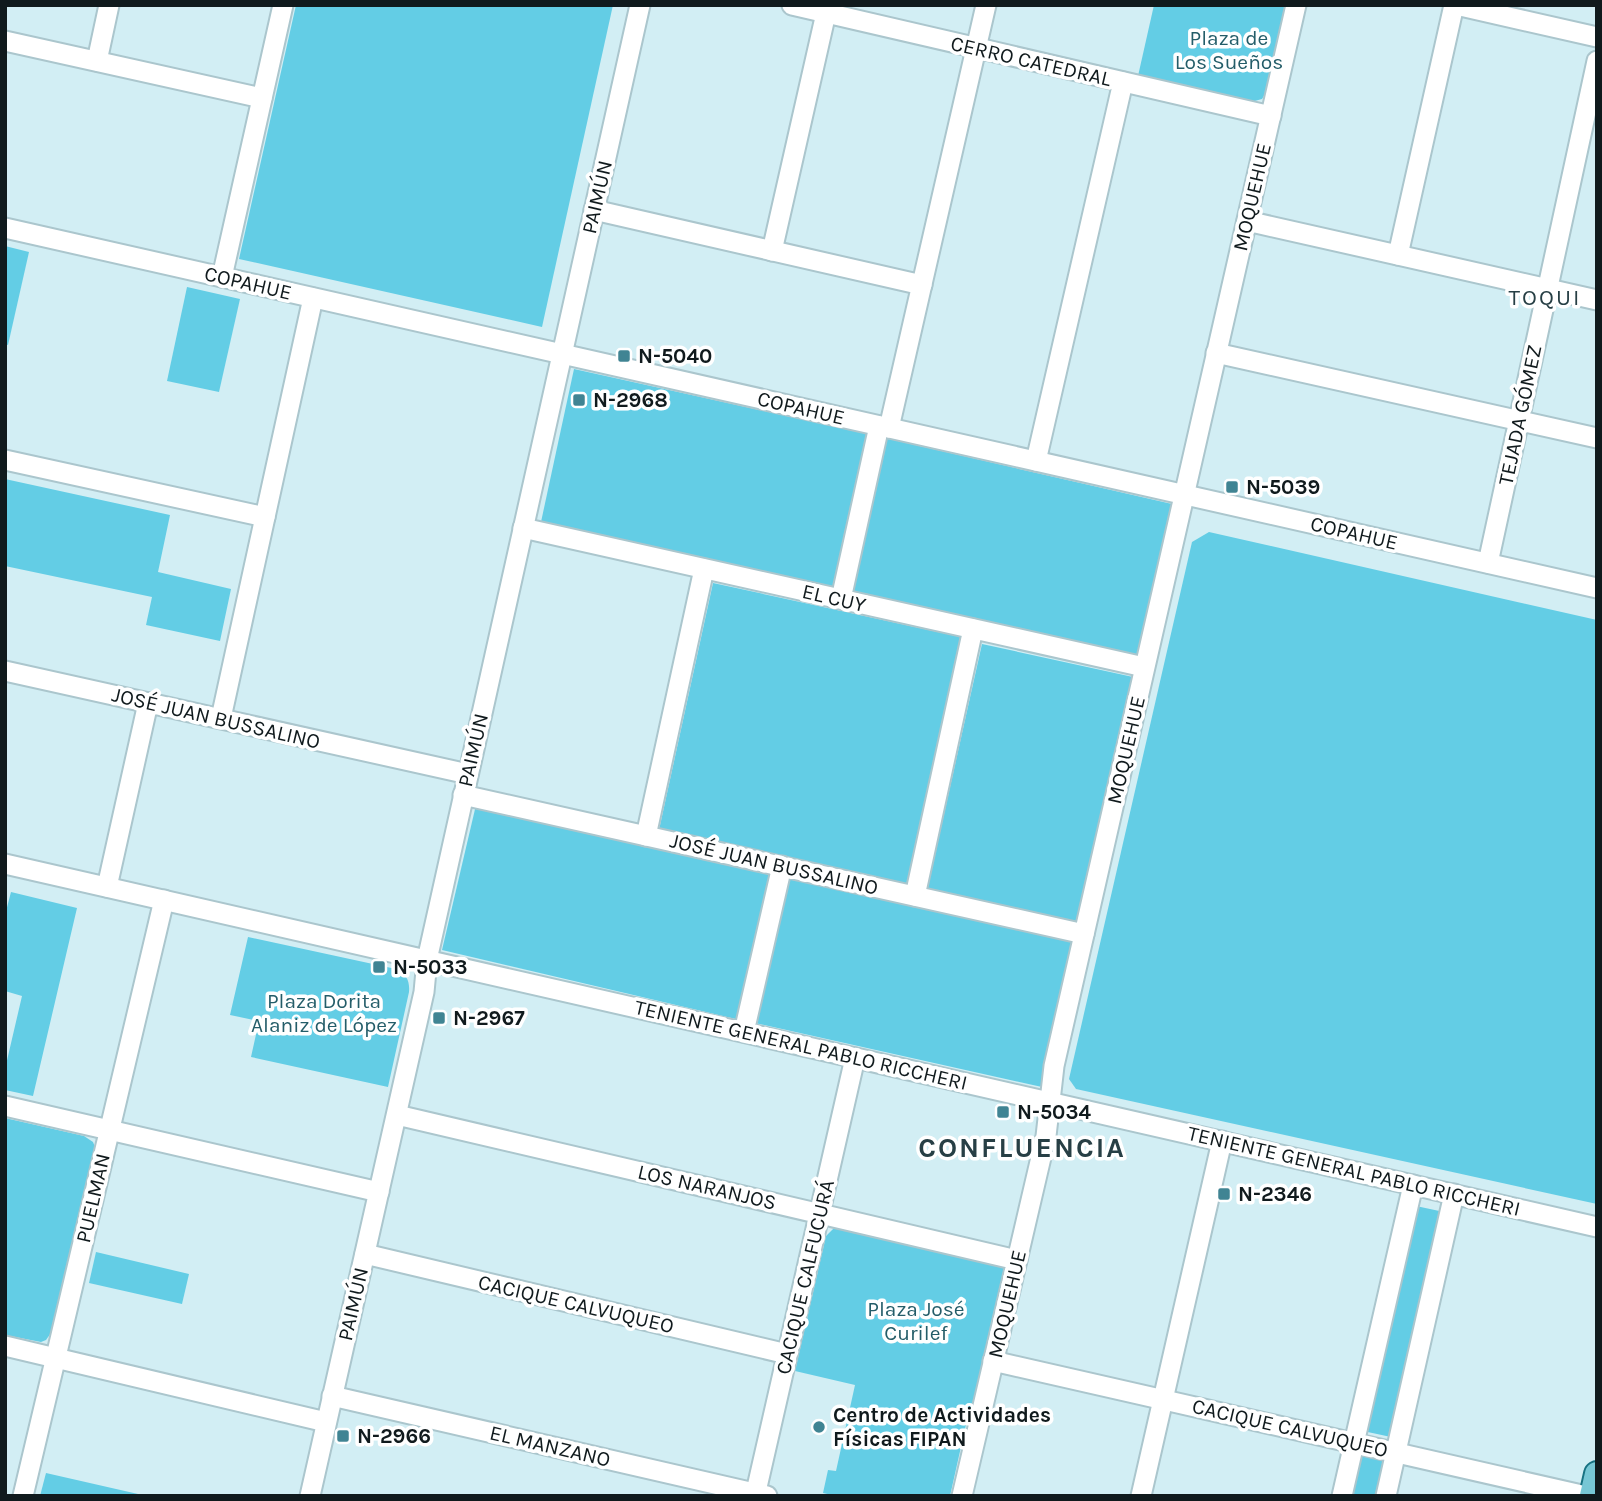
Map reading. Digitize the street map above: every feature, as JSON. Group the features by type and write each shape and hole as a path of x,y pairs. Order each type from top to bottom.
{"main road":[{"path":"1589,1496 1597,1474"}],"street":[{"path":"97,61 109,5"},
{"path":"222,277 283,5"},
{"name":"PAIMÚN","path":"310,1496 425,992 426,960 640,5"},
{"name":"CERRO CATEDRAL","path":"792,5 1271,116"},
{"path":"841,599 922,285 986,5"},
{"name":"MOQUEHUE","path":"962,1496 1045,1136 1054,1066 1296,5"},
{"path":"1398,255 1455,5 1530,13 1597,37"},
{"path":"772,251 826,13"},
{"path":"5,41 262,98"},
{"name":"TEJADA GÓMEZ","path":"1488,563 1597,61"},
{"path":"1035,461 1123,82"},
{"path":"594,210 922,285"},
{"path":"1247,221 1597,300"},
{"name":"COPAHUE","path":"5,228 1597,588"},
{"path":"221,719 313,298"},
{"path":"1216,353 1597,438"},
{"path":"5,460 265,517"},
{"name":"EL CUY","path":"523,528 1144,667"},
{"path":"646,836 704,569"},
{"path":"915,896 973,629"},
{"name":"JOSÉ JUAN BUSSALINO","path":"5,671 468,774"},
{"path":"107,887 148,702"},
{"name":"JOSÉ JUAN BUSSALINO","path":"463,795 1084,934"},
{"name":"TENIENTE GENERAL PABLO RICCHERI","path":"5,864 1597,1227"},
{"path":"744,1032 782,866"},
{"name":"PUELMAN","path":"23,1496 164,900"},
{"name":"CACIQUE CALFUCURÁ","path":"759,1495 787,1354 855,1058"},
{"path":"5,1106 379,1192"},
{"name":"LOS NARANJOS","path":"397,1115 1017,1260"},
{"path":"1141,1496 1222,1141"},
{"path":"1342,1496 1413,1185"},
{"path":"1386,1496 1454,1195"},
{"name":"CACIQUE CALVUQUEO","path":"365,1254 787,1354"},
{"path":"5,1346 326,1422"},
{"name":"CACIQUE CALVUQUEO","path":"993,1361 1589,1496"},
{"name":"EL MANZANO","path":"332,1396 759,1495"}],"green space":[{"path":"296,5 613,5 542,327 239,259"},
{"name":"Plaza de Los Sueños","path":"1154,5 1286,5 1267,91 1262,99 1251,102 1138,76"},
{"path":"5,246 29,252 8,345 5,344"},
{"path":"187,287 240,299 219,392 167,381"},
{"path":"574,369 868,434 835,587 541,522"},
{"path":"885,438 1172,504 1137,657 850,592"},
{"path":"5,479 170,515 158,572 231,589 220,641 146,625 152,597 5,566"},
{"path":"1209,532 1597,620 1597,1204 1076,1089 1069,1079 1192,542"},
{"path":"713,583 961,637 907,884 659,830"},
{"path":"982,644 1133,677 1079,924 927,890"},
{"path":"476,805 773,874 740,1020 442,950"},
{"path":"787,877 1074,941 1042,1087 755,1023"},
{"path":"11,892 77,908 33,1096 5,1090 5,1069 22,996 5,991 5,915"},
{"name":"Plaza Dorita Alaniz de López","path":"248,937 396,969 405,975 409,992 388,1087 251,1057 259,1021 230,1015"},
{"path":"5,1118 84,1136 93,1142 95,1147 53,1330 46,1340 41,1342 5,1335"},
{"path":"1416,1206 1444,1212 1391,1437 1363,1431"},
{"name":"Plaza José Curilef","path":"835,1227 1002,1265 1007,1272 976,1412 969,1411 950,1496 836,1496 823,1493 828,1470 836,1471 855,1385 795,1371 826,1236"},
{"path":"96,1252 189,1274 182,1304 89,1283"},
{"path":"1358,1453 1386,1459 1377,1496 1349,1496"},
{"path":"46,1473 138,1494 138,1496 40,1496"}],"place":[{"name":"N-5040","path":"624,356"},
{"name":"N-2968","path":"579,400"},
{"name":"N-5039","path":"1232,487"},
{"name":"N-5033","path":"379,967"},
{"name":"N-2967","path":"439,1018"},
{"name":"N-5034","path":"1003,1112"},
{"name":"N-2346","path":"1224,1194"},
{"name":"Centro de Actividades Físicas FIPAN","path":"819,1427"},
{"name":"N-2966","path":"343,1436"}],"district":[{"name":"TOQUI","path":"1545,297"},
{"name":"CONFLUENCIA","path":"1022,1147"}]}
